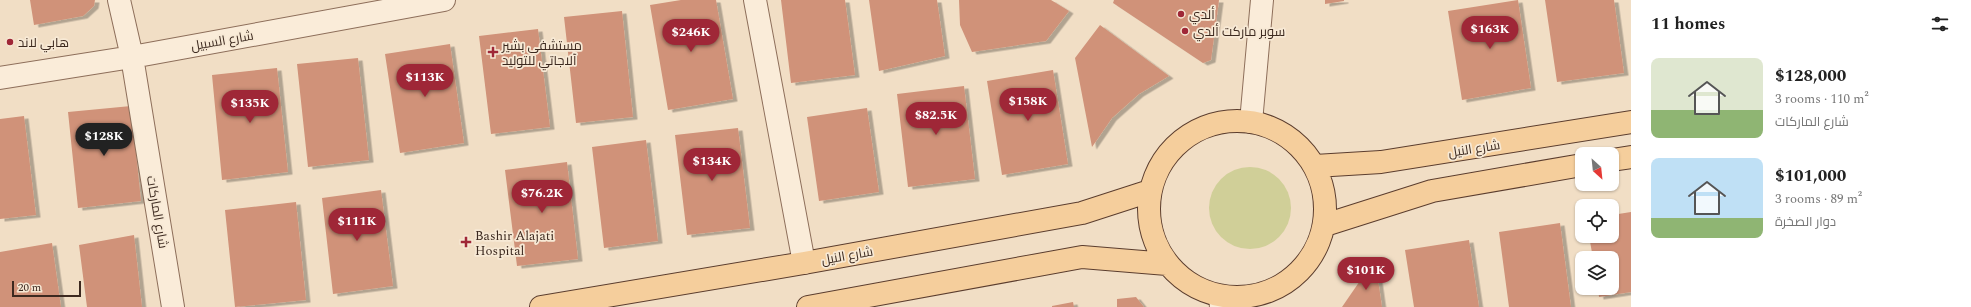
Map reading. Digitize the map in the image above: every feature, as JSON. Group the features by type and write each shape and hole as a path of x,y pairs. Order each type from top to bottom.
{"main road":[{"path":"1221,122 1251,122 1265,125 1293,140 1315,166 1323,186 1326,202 1325,225 1308,262 1283,285 1252,296 1221,302 1197,289 1167,264 1153,237 1148,215 1150,191 1162,162 1183,139 1221,122"},
{"name":"شارع النيل","path":"1315,166 1381,162 1631,122"},
{"path":"1619,159 1631,157"},
{"path":"1325,225 1432,190 1575,166"},
{"name":"شارع النيل","path":"541,307 804,263 1082,213 1150,191"},
{"path":"808,307 1082,257 1167,264"}],"street":[{"name":"شارع الماركات","path":"119,0 132,57 174,307"},
{"name":"شارع السبيل","path":"0,78 132,57 444,0"},
{"path":"755,0 804,263"},
{"path":"1251,122 1262,0"}],"shaded area":[{"path":"1250,167 1266,170 1279,179 1288,192 1291,208 1288,224 1279,237 1266,246 1250,249 1234,246 1221,237 1212,224 1209,208 1212,192 1221,179 1234,170"}],"building":[{"path":"30,0 95,0 94,6 83,16 34,25"},
{"path":"681,0 716,0 733,99 668,110 650,5"},
{"path":"781,0 845,0 855,75 791,83"},
{"path":"869,0 937,0 945,56 879,71"},
{"path":"959,0 1051,0 1069,11 1046,41 972,52 960,25"},
{"name":"سوبر ماركت ألدي","path":"1114,0 1219,0 1211,60 1203,63 1113,3"},
{"path":"1325,0 1344,0 1344,1 1325,4"},
{"path":"1518,0 1531,88 1462,100 1448,11"},
{"path":"1545,0 1614,0 1624,73 1557,82"},
{"path":"622,11 633,117 576,123 564,17"},
{"path":"1100,25 1169,76 1139,94 1112,118 1092,147 1075,58"},
{"path":"538,29 550,127 491,134 479,36"},
{"path":"450,44 464,143 400,153 385,54"},
{"path":"358,58 369,160 308,167 297,64"},
{"path":"277,68 288,172 222,180 212,75"},
{"path":"1053,70 1068,164 1002,175 987,81"},
{"path":"964,86 975,179 908,187 897,94"},
{"path":"131,106 141,201 78,208 68,112"},
{"path":"867,108 879,192 819,201 807,117"},
{"path":"24,116 36,215 0,219 0,119"},
{"path":"738,128 750,228 687,235 675,135"},
{"path":"646,140 658,241 604,248 592,147"},
{"path":"567,162 578,259 517,266 505,170"},
{"path":"381,190 393,286 333,294 322,198"},
{"path":"296,202 306,300 235,307 225,210"},
{"path":"1631,212 1631,292 1619,294 1619,251 1592,251 1590,243 1619,243 1619,214"},
{"path":"1560,223 1571,307 1509,307 1499,232"},
{"path":"134,235 142,307 87,307 79,245"},
{"path":"1469,240 1479,307 1414,307 1405,250"},
{"path":"52,243 61,307 0,307 0,252"},
{"path":"1375,259 1382,307 1342,307"},
{"path":"1599,295 1612,295 1599,297"},
{"path":"1136,297 1144,307 1117,307 1117,299"},
{"path":"1073,302 1074,307 1052,307 1052,306"}],"place":[{"name":"ألدي","path":"1181,14"},
{"name":"سوبر ماركت ألدي","path":"1185,31"},
{"name":"هابي لاند","path":"10,42"},
{"name":"مستشفى بشير آلاجاتي للتوليد","path":"493,52"},
{"name":"Bashir Alajati Hospital","path":"466,242"}]}
